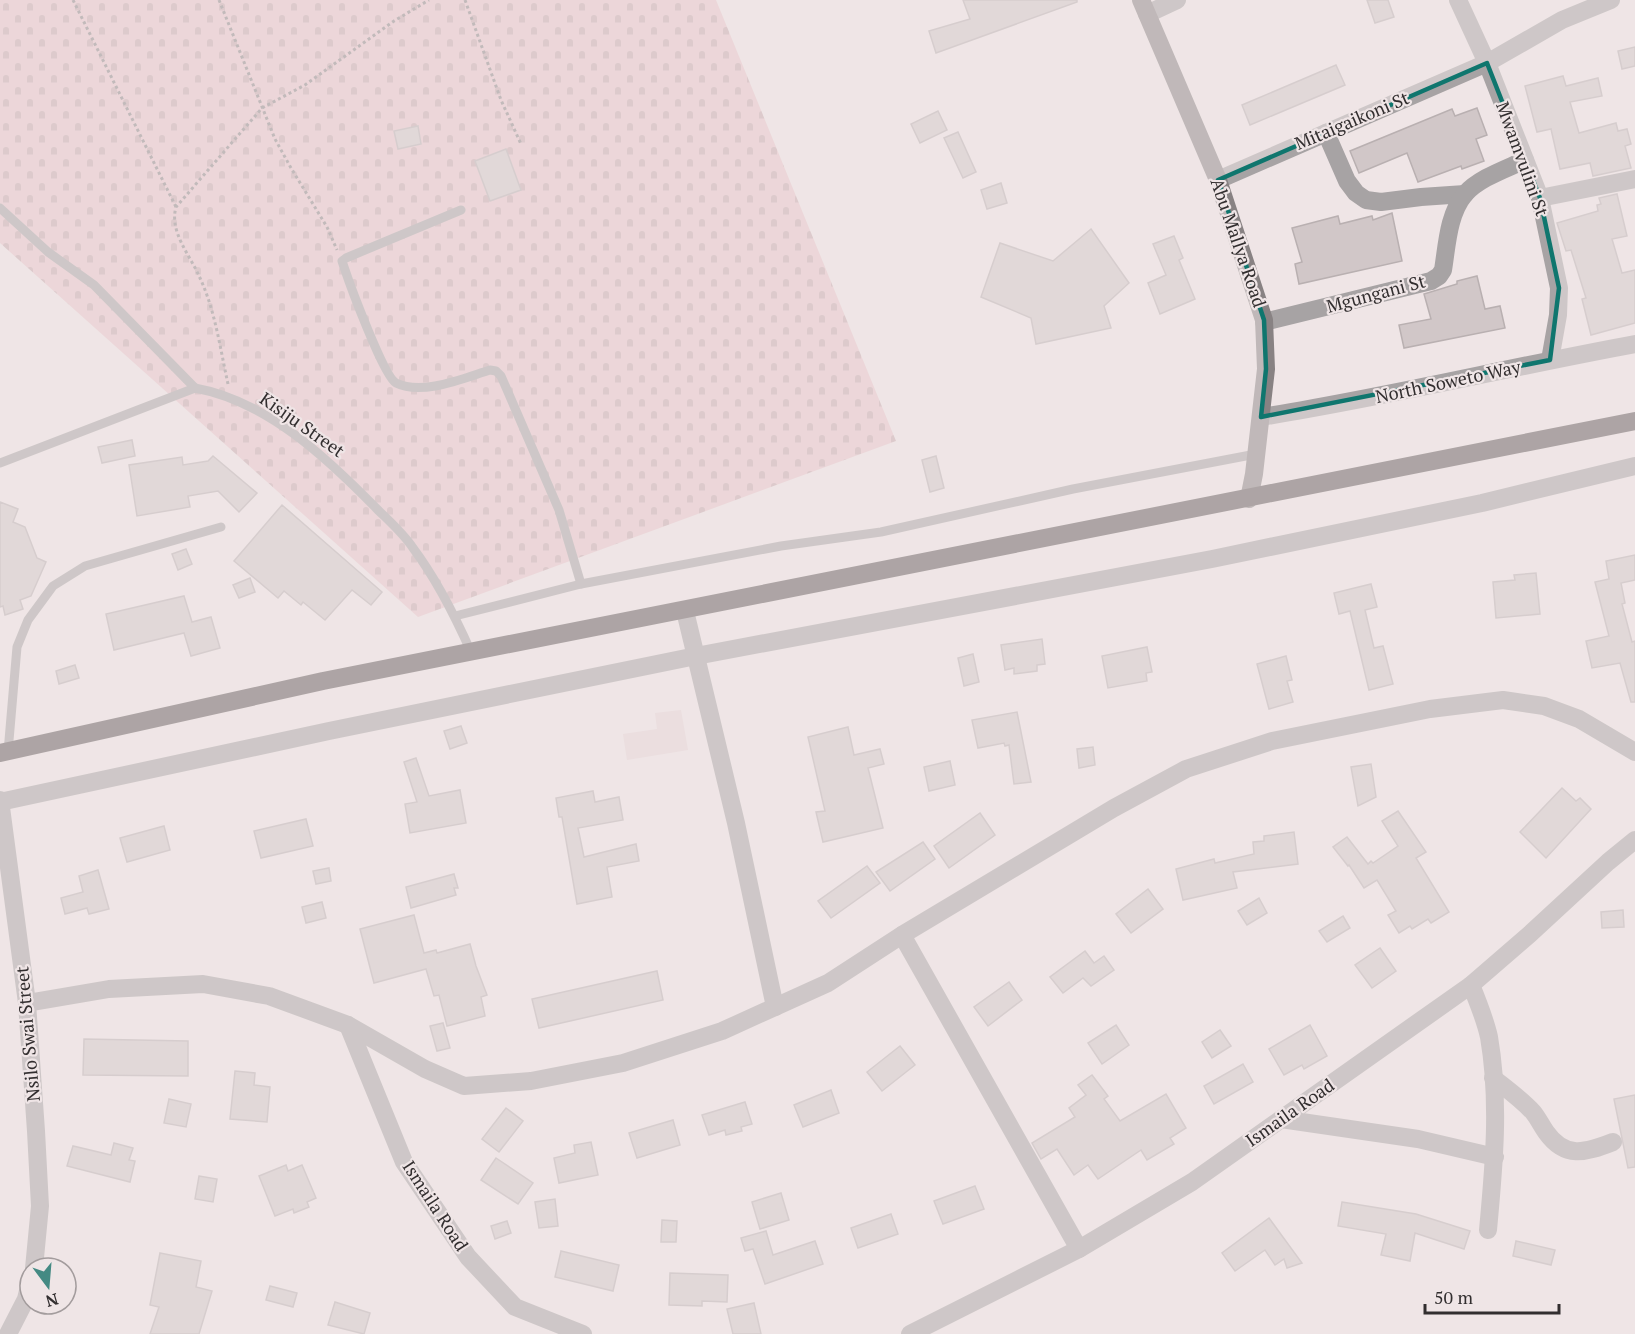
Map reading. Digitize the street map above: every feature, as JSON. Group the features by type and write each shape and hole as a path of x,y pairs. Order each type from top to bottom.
{"highway":[{"path":"4,752 323,681 1635,421"}],"main road":[{"name":"Abu Mallya Road","path":"1144,7 1218,180 1256,290 1264,322 1266,369 1249,499"}],"street":[{"path":"1144,7 1177,0"},
{"name":"Mwamvulini St","path":"1458,0 1487,63 1540,198 1559,288 1558,315 1550,360"},
{"name":"Mitaigaikoni St","path":"1218,180 1487,63 1562,20 1611,0"},
{"path":"1326,133 1347,181 1356,193 1366,200 1381,202 1465,194 1489,177 1525,160"},
{"path":"1540,198 1635,179"},
{"name":"Mgungani St","path":"1264,322 1412,286 1439,276 1443,270 1454,214 1465,194"},
{"name":"North Soweto Way","path":"1261,417 1354,402 1635,344"},
{"path":"0,802 329,731 696,656 1212,559 1482,503 1635,466"},
{"path":"685,611 736,823 775,1007"},
{"path":"27,1003 110,989 203,984 269,996 348,1025 425,1070 464,1086 531,1082 623,1063 722,1031 828,983 902,935 1114,808 1185,769 1272,741 1430,709 1503,700 1544,706 1579,719 1635,752"},
{"name":"Nsilo Swai Street","path":"0,802 27,1003 40,1206 35,1256"},
{"name":"Ismaila Road","path":"910,1334 1079,1250 1192,1182 1471,985 1635,840"},
{"path":"902,935 1079,1250"},
{"path":"1471,985 1484,1017 1493,1078 1495,1157 1488,1230"},
{"name":"Ismaila Road","path":"348,1025 405,1162 468,1257 515,1307 583,1334"},
{"path":"1493,1078 1518,1096 1548,1134 1559,1146 1569,1152 1593,1150 1613,1142"},
{"path":"1281,1119 1418,1139 1495,1157"},
{"path":"8,1334 18,1315"}],"lane":[{"path":"0,208 48,252 94,285 195,388 0,463"},
{"path":"461,210 342,261 379,354 394,382 408,387 431,386 490,370 496,371 501,376 559,510 581,584"},
{"name":"Kisiju Street","path":"195,388 211,391 231,399 278,424 320,453 355,485 413,548 455,616 471,653"},
{"path":"455,616 581,584 781,546 881,532 1073,489 1256,454"},
{"path":"4,752 17,647 28,620 52,586 85,566 222,527"}],"path":[{"path":"74,0 176,207"},
{"path":"219,0 284,157 327,227 342,261"},
{"path":"231,399 210,305 199,273 184,250 174,218 176,207 262,108 305,85 394,21 429,0"},
{"path":"465,0 501,100 521,144"}],"highlighted area":[{"path":"1487,63 1540,198 1559,288 1550,360 1261,417 1266,369 1264,320 1218,180"}],"shaded area":[{"path":"681,710 688,750 627,760 623,734 657,729 655,713"}],"green space":[{"path":"0,0 716,0 896,441 418,617 0,243"}],"building":[{"path":"963,0 1077,0 1077,2 936,53 929,31 970,19"},
{"path":"1367,0 1388,0 1394,17 1375,23"},
{"path":"1635,47 1635,66 1622,69 1618,51"},
{"path":"1336,65 1345,85 1250,125 1242,105"},
{"path":"1563,76 1566,86 1598,78 1602,96 1570,102 1579,133 1616,123 1618,131 1627,129 1631,144 1625,146 1631,168 1593,176 1590,163 1560,169 1551,129 1537,132 1525,86"},
{"path":"1477,108 1487,135 1476,139 1484,161 1462,169 1461,166 1418,182 1407,153 1359,173 1350,151 1452,109 1455,116"},
{"path":"938,111 947,130 920,143 911,124"},
{"path":"418,126 421,144 398,149 394,131"},
{"path":"958,132 976,172 963,178 944,138"},
{"path":"506,149 521,190 490,201 475,161"},
{"path":"1001,183 1007,203 987,209 981,190"},
{"path":"1617,194 1627,236 1612,239 1622,273 1635,270 1635,323 1591,335 1582,299 1586,298 1571,250 1566,251 1557,223 1598,211 1597,205 1601,204 1599,198"},
{"path":"1392,213 1402,261 1299,284 1295,264 1302,262 1292,228 1338,216 1340,224 1372,216 1373,220"},
{"path":"1091,229 1129,283 1104,306 1111,328 1036,344 1031,318 981,297 1000,243 1053,261"},
{"path":"1174,236 1183,258 1179,260 1195,299 1160,314 1148,283 1166,275 1153,244"},
{"path":"1477,276 1485,309 1500,306 1505,328 1404,348 1399,325 1431,319 1424,294"},
{"path":"132,440 135,456 102,463 98,447"},
{"path":"213,456 257,493 239,512 218,491 188,496 190,507 137,516 129,465 182,457 183,465 208,461"},
{"path":"936,456 944,488 930,492 922,460"},
{"path":"0,502 18,509 13,522 25,527 37,558 46,562 31,596 20,600 23,609 5,615 3,606 0,607"},
{"path":"282,505 382,592 371,605 352,590 325,620 303,602 301,605 284,591 278,598 234,561"},
{"path":"186,549 192,564 178,570 172,554"},
{"path":"1635,555 1635,580 1621,583 1625,603 1622,604 1632,642 1635,641 1635,702 1631,702 1620,663 1592,668 1586,641 1609,636 1595,582 1609,579 1606,561"},
{"path":"1536,573 1540,614 1496,618 1493,582 1515,580 1514,575"},
{"path":"250,578 255,592 239,598 233,585"},
{"path":"1371,584 1377,607 1365,610 1374,648 1383,646 1393,684 1369,690 1350,611 1339,614 1334,593"},
{"path":"184,596 192,622 211,617 220,648 191,656 184,633 114,650 106,614"},
{"path":"1042,639 1045,664 1037,665 1037,671 1014,674 1014,668 1005,670 1001,645"},
{"path":"1147,647 1152,672 1146,673 1147,681 1108,688 1102,656"},
{"path":"973,654 979,682 964,686 958,658"},
{"path":"1286,656 1292,680 1287,681 1293,702 1269,709 1257,664"},
{"path":"75,665 79,678 59,684 56,671"},
{"path":"1017,712 1031,782 1014,784 1009,745 1005,746 1004,743 978,748 972,720"},
{"path":"461,726 467,743 450,749 444,731"},
{"path":"848,727 854,755 880,749 884,764 868,768 883,828 823,842 816,812 825,811 808,737"},
{"path":"1093,747 1095,765 1079,768 1077,749"},
{"path":"416,758 429,796 460,790 466,823 410,833 405,804 417,802 404,762"},
{"path":"950,761 955,785 929,791 924,767"},
{"path":"1371,764 1376,797 1358,806 1351,767"},
{"path":"1562,788 1576,801 1580,798 1591,809 1546,858 1520,832"},
{"path":"593,791 595,802 619,797 623,820 578,828 584,857 636,844 639,861 607,867 612,897 577,904 562,817 559,817 556,798"},
{"path":"1398,811 1426,852 1416,858 1449,912 1431,923 1428,919 1412,929 1410,926 1399,933 1388,915 1396,911 1377,880 1364,888 1349,865 1333,847 1347,837 1368,864 1371,861 1373,863 1398,846 1382,821"},
{"path":"980,813 995,835 949,868 934,846"},
{"path":"306,819 313,846 261,858 254,831"},
{"path":"164,826 170,850 127,862 120,838"},
{"path":"1294,832 1298,864 1233,872 1237,888 1183,900 1176,869 1214,859 1215,863 1254,854 1253,842 1264,841 1264,836"},
{"path":"923,842 935,859 890,891 876,872"},
{"path":"867,866 880,883 831,918 818,901"},
{"path":"329,868 331,881 316,884 313,871"},
{"path":"98,870 109,909 89,914 87,908 65,914 61,898 83,892 79,876"},
{"path":"454,874 458,888 454,888 456,895 411,908 406,887"},
{"path":"1148,889 1163,909 1131,933 1116,914"},
{"path":"1259,898 1267,913 1247,925 1238,911"},
{"path":"322,902 326,918 306,923 302,907"},
{"path":"1623,910 1624,927 1602,928 1601,912"},
{"path":"414,915 424,953 436,950 437,953 470,944 487,995 481,997 485,1016 447,1026 439,995 434,996 426,969 374,983 360,929"},
{"path":"1343,916 1350,928 1327,942 1319,931"},
{"path":"1380,948 1396,971 1372,988 1355,965"},
{"path":"1085,951 1094,963 1104,956 1114,970 1091,986 1083,978 1063,993 1050,977"},
{"path":"657,971 663,1000 539,1028 532,999"},
{"path":"1009,982 1022,1000 988,1026 974,1007"},
{"path":"443,1023 450,1048 437,1051 430,1026"},
{"path":"1116,1025 1129,1045 1102,1064 1088,1043"},
{"path":"1310,1025 1327,1056 1304,1069 1302,1065 1284,1075 1269,1049"},
{"path":"1220,1030 1231,1046 1212,1058 1202,1042"},
{"path":"84,1039 188,1041 188,1076 83,1075"},
{"path":"900,1046 915,1065 882,1091 867,1072"},
{"path":"1243,1064 1253,1082 1214,1104 1204,1086"},
{"path":"235,1071 255,1073 254,1085 270,1087 267,1122 230,1119"},
{"path":"1092,1075 1108,1096 1104,1099 1120,1121 1166,1094 1186,1128 1170,1138 1174,1144 1147,1160 1141,1150 1098,1179 1088,1165 1074,1175 1057,1149 1041,1159 1032,1143 1075,1117 1069,1108 1086,1095 1078,1085"},
{"path":"831,1090 839,1113 803,1127 794,1105"},
{"path":"1635,1095 1635,1167 1628,1168 1614,1099"},
{"path":"169,1099 191,1104 186,1127 164,1123"},
{"path":"745,1102 752,1124 741,1127 742,1131 726,1135 725,1130 709,1135 702,1115"},
{"path":"506,1108 523,1121 499,1152 482,1139"},
{"path":"673,1120 680,1145 637,1158 629,1133"},
{"path":"591,1142 598,1175 559,1183 554,1158 575,1153 574,1145"},
{"path":"114,1143 133,1148 129,1160 135,1161 130,1182 67,1166 73,1146 111,1155"},
{"path":"496,1158 533,1183 518,1204 481,1180"},
{"path":"286,1165 288,1171 302,1165 316,1198 307,1202 309,1207 294,1213 293,1209 275,1216 259,1176"},
{"path":"199,1176 217,1179 213,1202 195,1199"},
{"path":"975,1186 984,1209 943,1224 934,1201"},
{"path":"781,1193 789,1220 760,1229 752,1202"},
{"path":"555,1199 558,1226 539,1228 535,1202"},
{"path":"1342,1202 1416,1214 1470,1231 1464,1249 1415,1233 1410,1261 1381,1255 1386,1234 1338,1226"},
{"path":"891,1214 898,1234 858,1248 851,1228"},
{"path":"1269,1218 1302,1263 1287,1268 1284,1259 1275,1265 1265,1250 1235,1271 1222,1253"},
{"path":"662,1220 677,1221 676,1242 661,1242"},
{"path":"507,1221 511,1233 495,1239 491,1226"},
{"path":"766,1231 773,1255 815,1241 823,1264 765,1284 753,1249 745,1251 741,1238"},
{"path":"1516,1241 1555,1250 1551,1265 1513,1256"},
{"path":"561,1251 619,1265 613,1291 555,1277"},
{"path":"160,1253 201,1261 196,1287 212,1291 199,1334 150,1334 159,1307 150,1305"},
{"path":"670,1273 728,1275 727,1302 702,1301 702,1306 669,1305"},
{"path":"270,1286 297,1293 293,1307 266,1300"},
{"path":"335,1302 370,1313 364,1334 328,1325"},
{"path":"754,1303 761,1334 733,1334 727,1309"}]}
